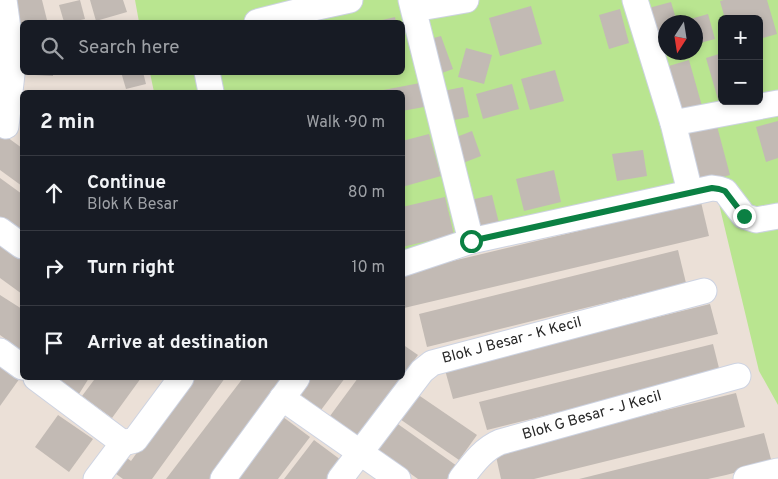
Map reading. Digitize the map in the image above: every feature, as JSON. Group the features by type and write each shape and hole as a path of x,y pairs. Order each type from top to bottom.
{"street":[{"path":"4,0 16,43 12,74 10,128"},
{"path":"265,20 350,0"},
{"path":"466,0 412,5 471,241"},
{"path":"635,0 673,123 690,192"},
{"path":"208,75 211,90"},
{"path":"673,123 778,103"},
{"path":"405,263 471,241 712,188 725,191 744,216 756,220 778,216"},
{"path":"0,230 20,245"},
{"name":"Blok J Besar - K Kecil","path":"340,479 422,371 432,363 704,291"},
{"path":"0,351 20,366"},
{"name":"Blok G Besar - J Kecil","path":"460,479 484,452 500,442 738,376"},
{"path":"39,380 123,443"},
{"path":"123,443 122,430 160,380"},
{"path":"96,479 123,443 135,440 180,380"},
{"path":"223,479 296,380"},
{"path":"282,398 398,479"},
{"path":"746,479 778,471"}],"green space":[{"path":"135,0 778,0 778,405 759,371 714,183 405,252 405,90 154,90 150,75 405,75 405,20 139,20"}],"building":[{"path":"10,0 42,0 47,20 20,20 20,28 18,28"},
{"path":"80,0 85,19 63,20 59,5"},
{"path":"90,0 123,0 127,12 96,20"},
{"path":"767,0 777,34 763,38 763,15 724,15 720,1"},
{"path":"671,2 675,15 658,15 658,49 657,49 645,9"},
{"path":"531,6 542,44 500,56 489,18"},
{"path":"620,9 629,43 609,49 599,15"},
{"path":"708,14 715,39 703,42 703,15"},
{"path":"395,17 396,20 382,20"},
{"path":"441,36 453,69 442,73 430,39"},
{"path":"466,48 492,55 484,84 458,77"},
{"path":"718,54 718,100 706,58"},
{"path":"689,60 702,106 675,114 662,68"},
{"path":"555,70 564,101 530,110 521,79"},
{"path":"122,75 144,75 146,84 126,89"},
{"path":"420,83 424,107 405,110 405,90 383,90"},
{"path":"512,84 519,109 483,119 476,94"},
{"path":"463,87 469,117 449,121 443,91"},
{"path":"20,97 20,120 9,112"},
{"path":"778,121 778,158 766,162 756,127"},
{"path":"717,126 730,175 697,184 683,135"},
{"path":"472,131 481,156 463,163 454,138"},
{"path":"0,132 20,147 20,185 0,170"},
{"path":"429,134 441,176 405,186 405,140"},
{"path":"643,150 647,176 617,181 612,154"},
{"path":"554,170 561,202 524,211 516,179"},
{"path":"0,178 20,193 20,235 0,220"},
{"path":"492,195 500,227 475,233 466,201"},
{"path":"445,197 454,235 405,246 405,206"},
{"path":"701,202 709,236 405,308 405,272"},
{"path":"0,242 20,257 20,293 0,278"},
{"path":"678,250 686,283 427,347 419,314"},
{"path":"0,295 20,308 20,350 0,335"},
{"path":"710,304 718,334 453,399 445,370"},
{"path":"713,344 720,372 487,430 479,402"},
{"path":"405,346 418,355 405,373"},
{"path":"0,363 20,378 0,406"},
{"path":"58,380 88,380 79,394"},
{"path":"94,380 140,380 112,418 82,396"},
{"path":"189,380 224,380 152,479 123,479 112,471 123,455 131,461"},
{"path":"241,380 289,380 214,479 166,479"},
{"path":"303,380 344,380 321,410 295,391"},
{"path":"357,380 401,380 359,437 330,416"},
{"path":"414,392 477,435 459,460 397,417"},
{"path":"736,393 745,427 534,479 501,479 495,452"},
{"path":"279,414 310,437 278,479 230,479"},
{"path":"58,415 93,439 69,472 35,447"},
{"path":"395,422 457,466 447,479 418,479 376,449"},
{"path":"764,433 772,463 726,475 708,479 579,479"},
{"path":"314,440 345,463 333,479 284,479"}],"route":[{"path":"471,241 712,188 725,191 744,216"}]}
